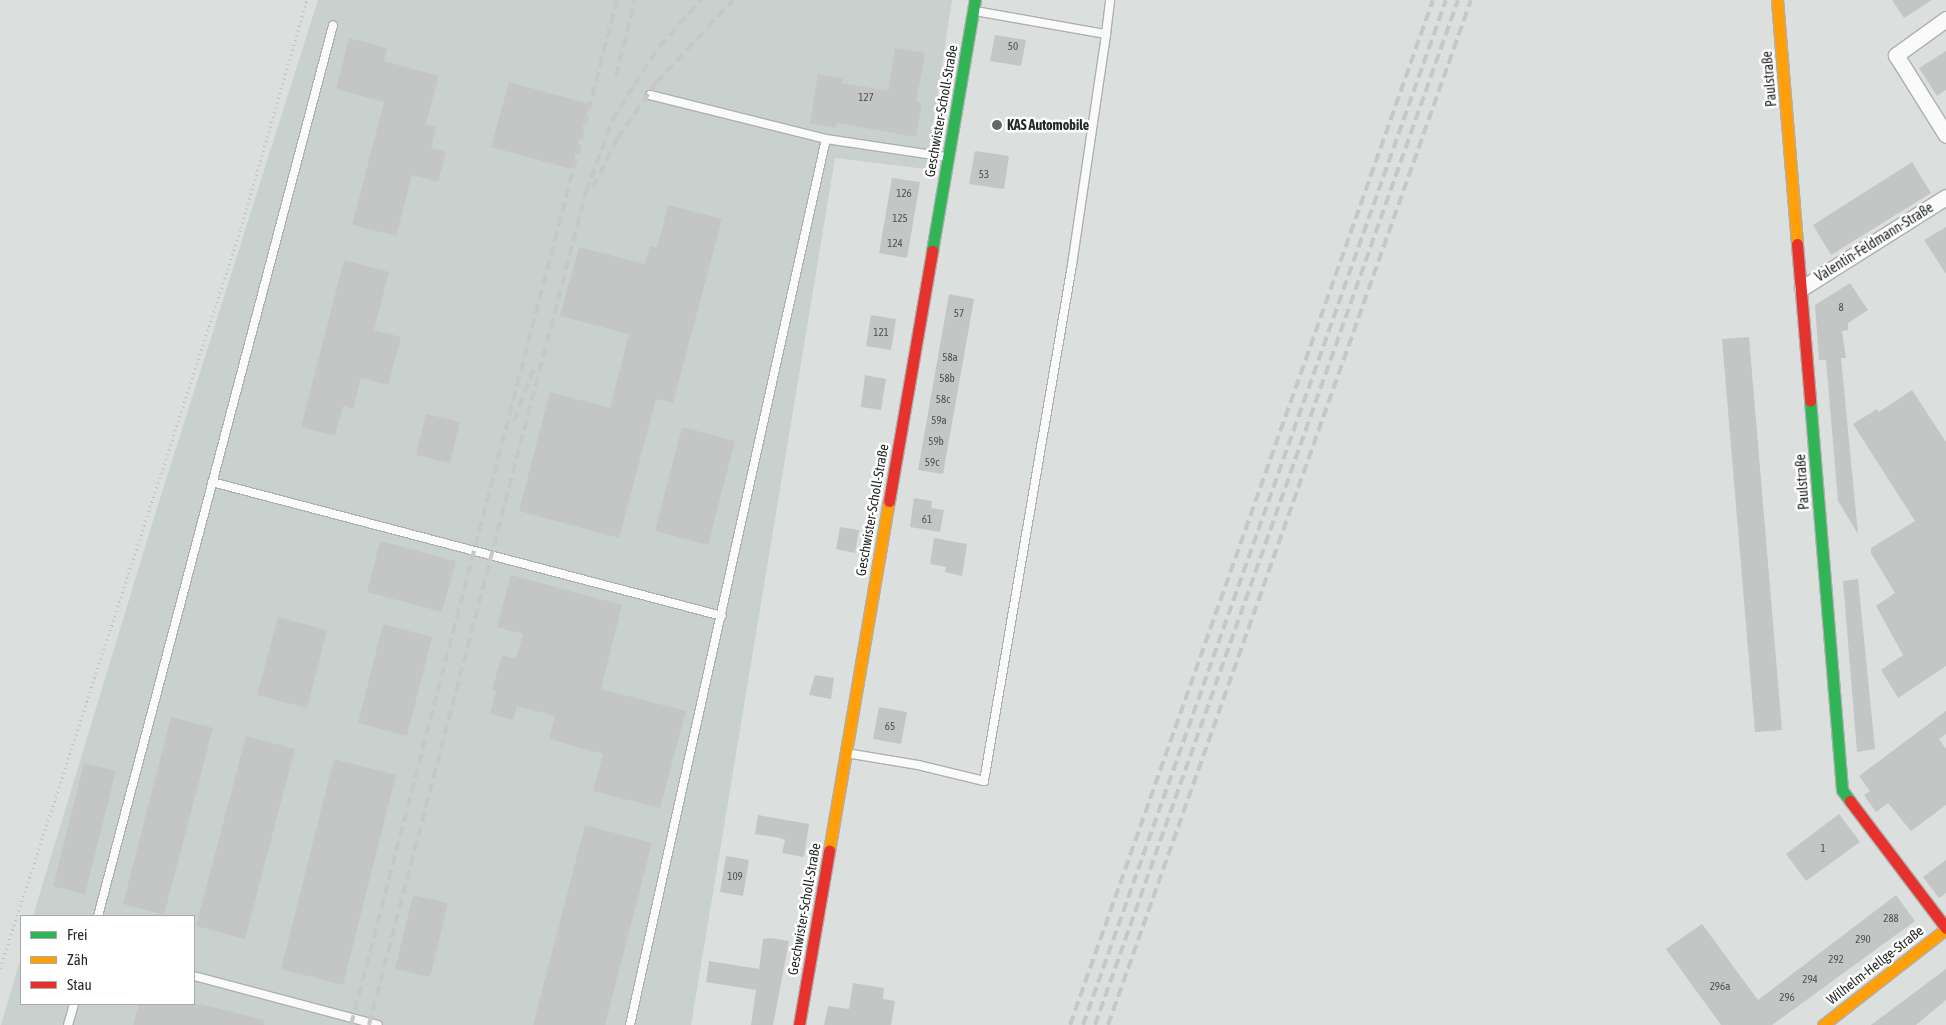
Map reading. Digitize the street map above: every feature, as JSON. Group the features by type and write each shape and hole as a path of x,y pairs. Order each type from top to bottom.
{"street":[{"name":"Paulstraße","path":"1777,0 1842,790 1946,929"},
{"name":"Geschwister-Scholl-Straße","path":"799,1025 974,5"},
{"path":"1946,20 1896,54 1946,134"},
{"name":"Valentin-Feldmann-Straße","path":"1802,288 1946,197"},
{"name":"Wilhelm-Hellge-Straße","path":"1823,1025 1946,929"}],"lane":[{"path":"846,753 918,765 984,781 1072,265 1110,0"},
{"path":"974,5 1106,34"},
{"path":"98,915 333,25"},
{"path":"650,95 826,138 948,158"},
{"path":"630,1025 722,616 826,138"},
{"path":"212,482 722,616"},
{"path":"195,976 378,1025"},
{"path":"68,1025 74,1005"}],"path":[{"path":"0,968 241,228 307,0"}],"shaded area":[{"path":"318,0 952,0 926,169 835,158 691,1025 1,1025 20,960 20,1005 195,1005 195,915 33,915 152,524"}],"building":[{"path":"1892,0 1932,0 1904,18"},
{"path":"995,35 1026,40 1021,66 990,61"},
{"path":"349,38 387,48 384,61 439,76 426,124 436,127 431,148 446,152 438,182 412,175 396,236 352,225 384,102 336,89"},
{"path":"895,48 925,53 916,102 922,103 916,137 837,123 836,128 810,123 818,74 843,78 842,83 888,91"},
{"path":"1946,51 1946,90 1937,96 1919,68"},
{"path":"509,82 589,104 571,169 491,147"},
{"path":"975,151 1009,156 1004,189 969,184"},
{"path":"1912,162 1931,193 1831,255 1813,225"},
{"path":"892,178 920,182 907,258 879,253"},
{"path":"668,205 722,219 673,403 656,399 619,538 519,511 550,392 610,408 629,334 560,316 579,247 645,264 650,246 657,248"},
{"path":"1946,227 1946,274 1924,240"},
{"path":"344,260 389,272 374,330 401,337 388,385 361,378 353,409 343,406 335,436 301,427"},
{"path":"1850,283 1868,310 1848,323 1848,330 1842,331 1846,358 1841,358 1858,534 1838,501 1826,360 1819,360 1815,305"},
{"path":"949,294 974,299 943,474 918,470"},
{"path":"871,315 896,319 891,350 866,346"},
{"path":"1749,337 1782,730 1755,732 1722,339"},
{"path":"865,375 886,379 881,410 861,407"},
{"path":"1912,390 1946,442 1946,666 1898,698 1881,670 1903,655 1876,606 1895,593 1871,553 1871,548 1915,521 1853,424 1877,409 1879,412"},
{"path":"426,414 460,422 450,463 416,455"},
{"path":"682,427 735,441 708,545 655,531"},
{"path":"914,498 932,501 931,508 944,510 940,532 910,527"},
{"path":"840,527 859,530 855,553 836,549"},
{"path":"934,538 967,544 962,576 945,572 946,567 930,564"},
{"path":"380,541 456,561 442,612 367,592"},
{"path":"511,575 622,605 601,689 686,711 660,808 593,791 603,754 549,739 555,716 517,706 513,720 490,714 496,691 492,690 502,655 516,659 523,634 497,627"},
{"path":"1858,579 1875,749 1857,752 1843,581"},
{"path":"278,617 327,630 307,708 257,695"},
{"path":"383,624 432,637 407,736 358,723"},
{"path":"815,675 834,678 831,699 809,695"},
{"path":"879,707 907,712 901,744 873,739"},
{"path":"1946,711 1946,734 1939,739 1946,749 1946,805 1911,831 1888,803 1876,812 1864,795 1870,791 1859,776"},
{"path":"171,717 213,728 164,915 123,904"},
{"path":"246,736 295,749 245,939 196,926"},
{"path":"334,759 396,775 343,985 281,969"},
{"path":"84,763 116,771 85,894 53,886"},
{"path":"1839,814 1860,842 1806,881 1786,854"},
{"path":"758,815 809,824 804,857 782,853 785,840 755,834"},
{"path":"585,825 652,843 605,1025 533,1025"},
{"path":"726,856 749,860 743,896 720,892"},
{"path":"1946,860 1946,893 1939,898 1923,877"},
{"path":"413,895 448,903 430,977 395,969"},
{"path":"1896,895 1915,921 1772,1025 1721,1025 1666,949 1702,924 1758,1000"},
{"path":"771,938 789,941 773,1025 751,1025 756,990 706,982 709,961 759,969 763,939"},
{"path":"1946,969 1946,1000 1916,1025 1871,1025"},
{"path":"853,983 884,988 883,999 895,1001 891,1025 824,1025 828,1006 849,1009"},
{"path":"201,1004 264,1020 264,1025 133,1025 139,1005"}],"railway":[{"path":"351,1025 617,0"},
{"path":"616,76 635,0"},
{"path":"369,1025 586,192 612,121 659,47 701,0"},
{"path":"593,188 617,139 656,83 733,0"},
{"path":"1070,1025 1433,0"},
{"path":"1083,1025 1446,0"},
{"path":"1095,1025 1458,0"},
{"path":"1108,1025 1471,0"},
{"path":"514,421 535,365"}],"traffic: fast":[{"path":"932,251 975,0"},
{"path":"1810,400 1842,790 1850,801"}],"traffic: slow":[{"path":"1777,0 1797,244"},
{"path":"829,851 889,501"},
{"path":"1823,1025 1946,929"}],"traffic: jam":[{"path":"1797,244 1810,400"},
{"path":"889,501 932,251"},
{"path":"1850,801 1946,928"},
{"path":"799,1025 829,851"}],"place":[{"name":"KAS Automobile","path":"997,125"}]}
